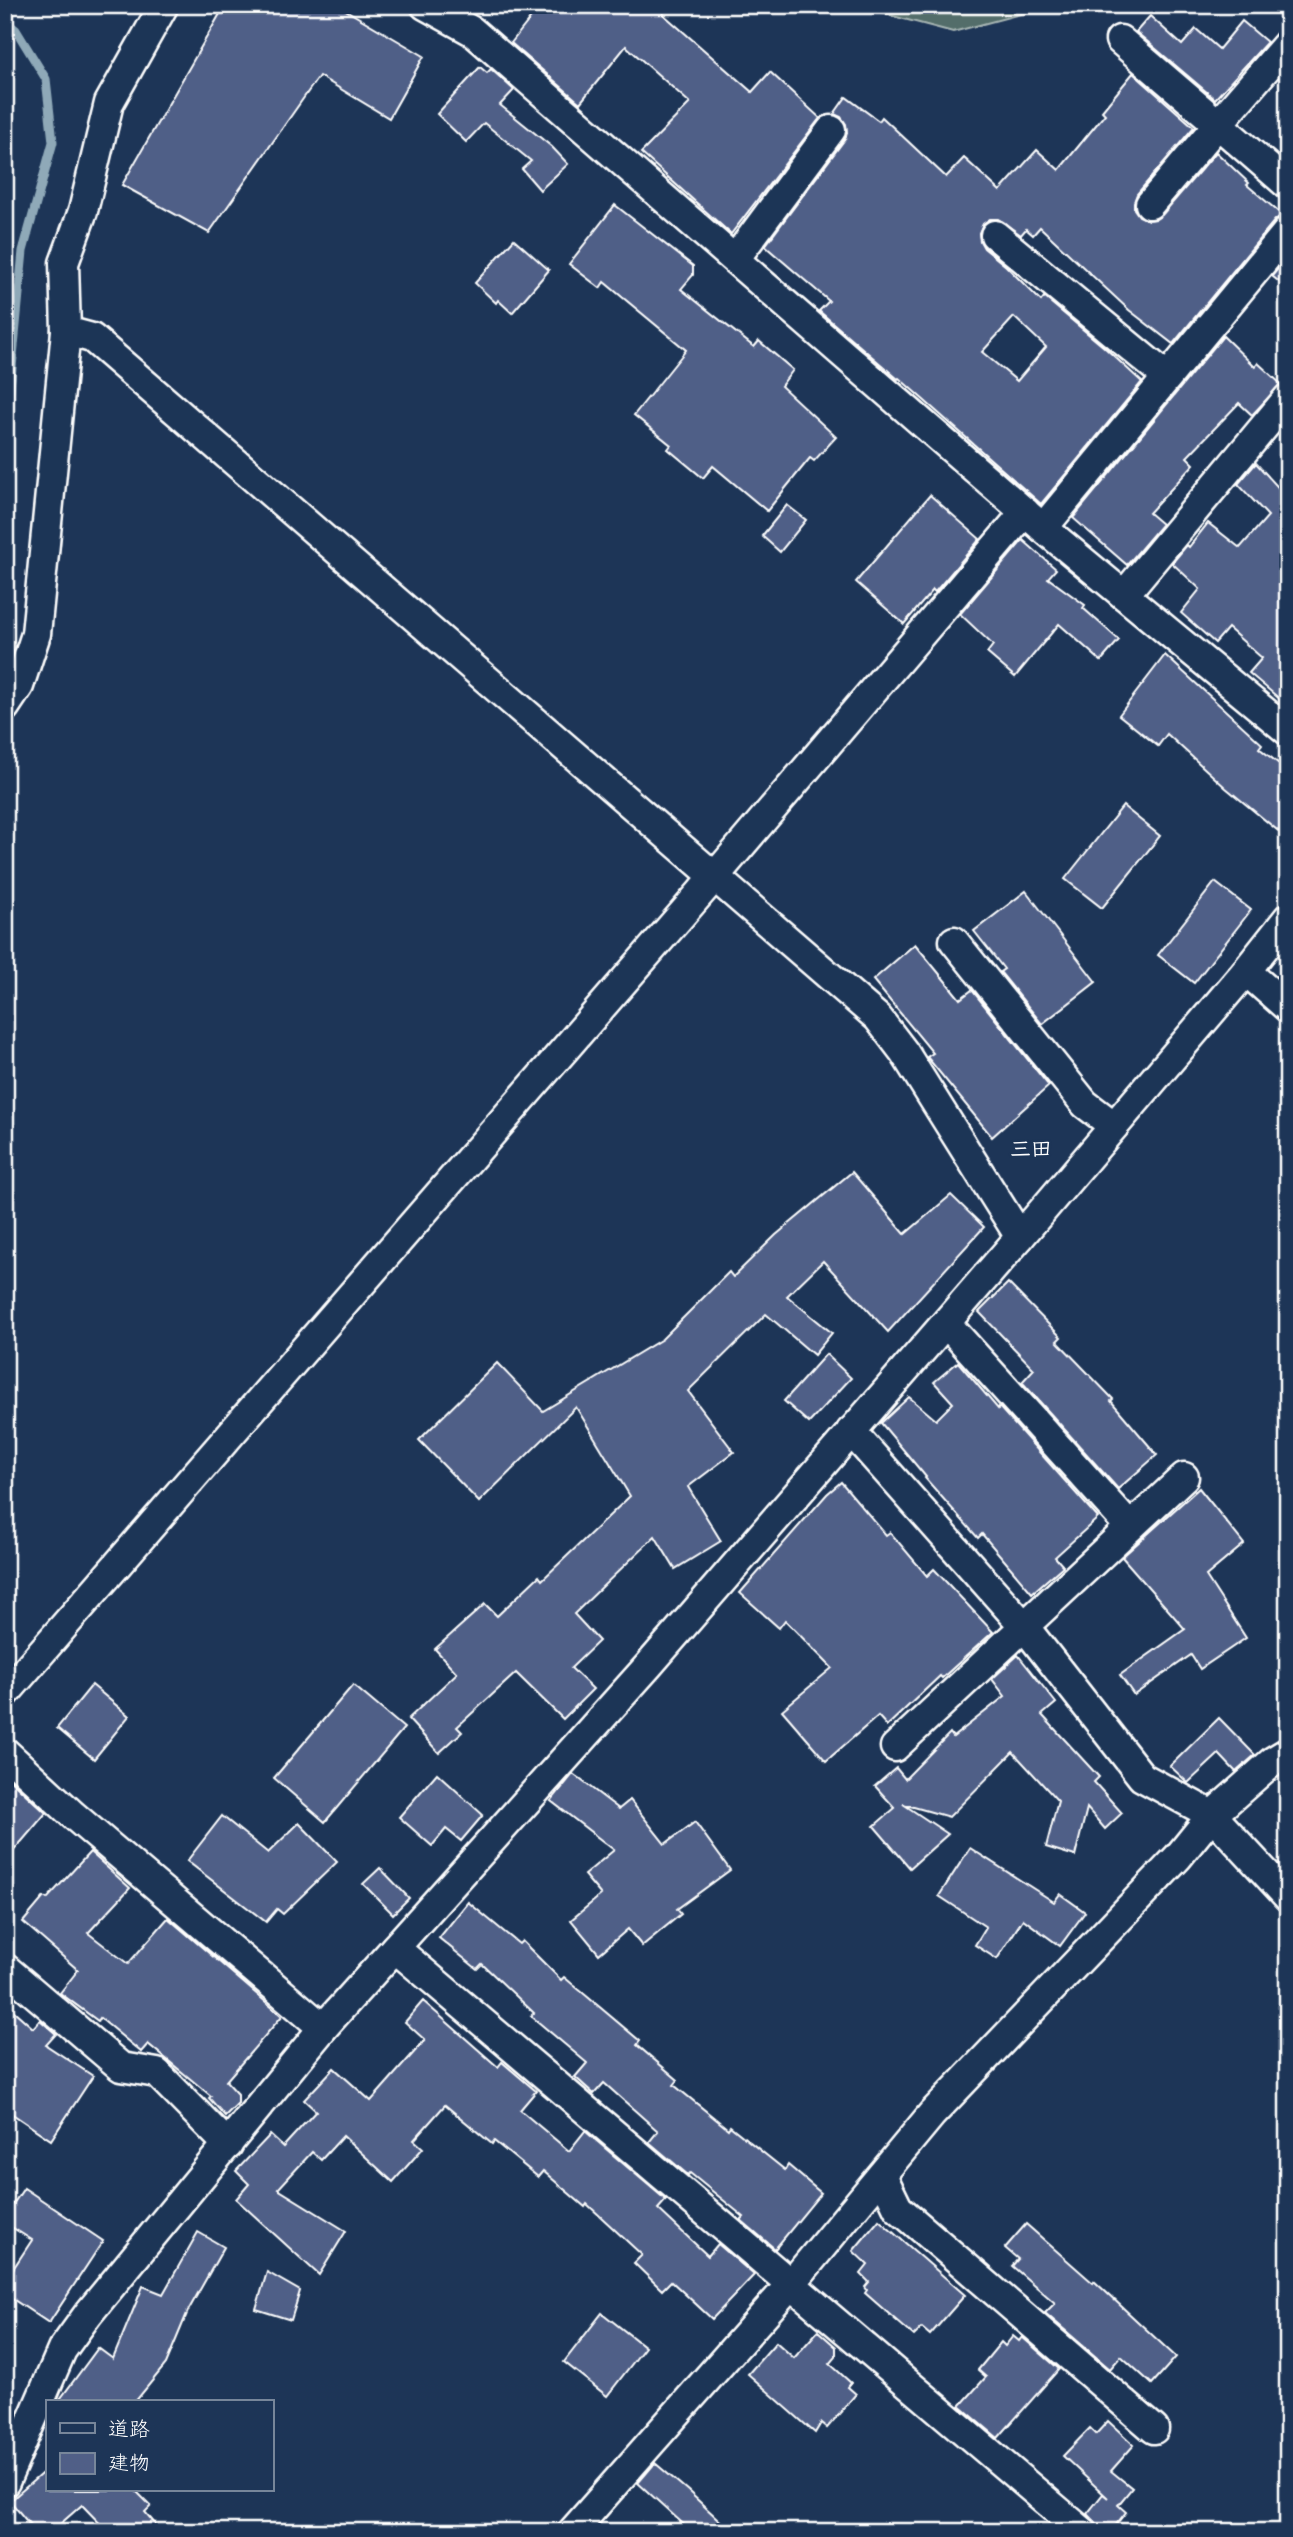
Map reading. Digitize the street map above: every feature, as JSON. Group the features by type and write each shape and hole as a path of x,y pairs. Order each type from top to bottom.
{"street":[{"path":"5,707 19,686 36,634 66,331 64,263 83,211 110,103 164,5"},
{"path":"425,5 472,31 1034,520 1288,731"},
{"path":"1120,40 1288,185"},
{"path":"1150,204 1288,44"},
{"path":"735,259 831,130"},
{"path":"5,1694 716,875 1034,520 1167,377 1288,230"},
{"path":"996,235 1167,377"},
{"path":"66,331 92,338 716,875 878,1018 904,1052 1020,1237"},
{"path":"1124,596 1288,398"},
{"path":"5,2482 62,2350 88,2314 323,2028 649,1665 1020,1237 1288,918"},
{"path":"954,941 1085,1104 1114,1126"},
{"path":"1246,971 1288,1008"},
{"path":"946,1323 1129,1525"},
{"path":"851,1431 1024,1626 1142,1777 1212,1815 1288,1897"},
{"path":"895,1747 1184,1476"},
{"path":"5,1752 73,1815 323,2028"},
{"path":"572,2532 791,2284 932,2114 1178,1857 1212,1815 1273,1761 1288,1752"},
{"path":"395,1948 1083,2532"},
{"path":"5,1968 121,2067 157,2073 228,2145"},
{"path":"881,2175 898,2208 1154,2429"}],"green space":[{"path":"851,5 1035,5 1028,12 953,32"}],"building":[{"path":"225,5 337,5 424,56 389,118 319,76 209,233 122,185"},
{"path":"541,5 667,5 663,14 752,92 770,72 820,118 731,234 641,153 690,103 626,46 580,103 511,43"},
{"path":"1150,16 1182,45 1196,29 1219,49 1242,21 1267,42 1215,99 1136,32"},
{"path":"480,67 487,73 491,69 514,90 500,105 552,147 568,164 540,190 522,169 531,161 484,123 466,142 437,114"},
{"path":"1133,73 1194,127 1137,194 1134,209 1139,216 1148,220 1162,215 1216,152 1249,183 1247,185 1282,215 1275,220 1173,344 1129,310 1040,227 1033,235 1026,229 1021,235 998,219 990,219 983,224 979,233 984,248 1041,301 1044,297 1142,382 1041,504 819,311 829,301 765,246 845,139 846,124 841,117 834,114 846,97 879,121 882,117 946,177 964,158 1000,191 1037,150 1059,170 1105,114 1102,111","holes":["1014,317 1046,347 1017,381 982,352"]},
{"path":"615,205 693,266 693,275 681,289 754,347 759,341 793,370 781,386 836,437 814,461 810,458 767,511 713,466 703,478 668,449 671,445 634,415 686,350 604,282 600,288 569,264"},
{"path":"514,239 549,270 512,313 498,300 496,303 475,283"},
{"path":"1288,257 1288,289 1272,276"},
{"path":"1223,336 1255,367 1258,363 1281,384 1252,415 1239,403 1187,457 1194,464 1149,513 1162,524 1127,565 1073,518"},
{"path":"1256,463 1285,495 1288,492 1288,706 1249,673 1262,658 1228,628 1215,643 1181,613 1200,589 1172,563 1208,523 1240,548 1268,516 1238,484"},
{"path":"930,495 980,539 904,624 856,582"},
{"path":"787,505 806,520 780,552 762,536"},
{"path":"1023,540 1056,569 1048,578 1085,605 1083,608 1119,640 1101,661 1059,624 1015,677 987,653 993,645 960,614"},
{"path":"1165,655 1262,744 1259,748 1288,771 1288,839 1226,788 1167,734 1158,746 1119,715"},
{"path":"1123,806 1160,836 1102,908 1065,879"},
{"path":"1215,882 1251,910 1194,983 1158,955"},
{"path":"1026,891 1096,982 1042,1024 1000,972 1004,969 974,931"},
{"path":"915,944 960,999 972,990 1049,1086 992,1137 927,1057 933,1053 873,980"},
{"path":"852,1172 905,1234 951,1195 984,1227 888,1332 823,1261 787,1296 832,1333 814,1355 766,1314 688,1391 734,1452 688,1487 721,1541 675,1569 655,1536 574,1614 599,1641 571,1668 593,1689 563,1719 516,1673 457,1727 462,1732 439,1753 408,1719 457,1673 435,1649 485,1604 497,1616 539,1576 542,1580 630,1496 576,1407 479,1502 419,1440 497,1363 543,1411 662,1339 729,1272 733,1277 776,1235"},
{"path":"1008,1283 1061,1337 1057,1341 1113,1399 1111,1401 1157,1455 1118,1489 1022,1382 1034,1369 979,1312"},
{"path":"826,1354 851,1378 809,1423 784,1401"},
{"path":"958,1362 1098,1518 1055,1557 1063,1566 1032,1593 982,1534 978,1538 881,1423 909,1397 936,1420 953,1403 934,1382"},
{"path":"841,1482 886,1535 890,1532 927,1576 934,1569 993,1632 942,1678 940,1676 887,1726 878,1716 826,1761 782,1710 832,1668 785,1620 779,1628 740,1593 827,1494"},
{"path":"1199,1488 1244,1544 1206,1576 1246,1638 1200,1669 1191,1655 1134,1695 1120,1675 1185,1629 1122,1557"},
{"path":"1018,1655 1056,1703 1042,1715 1099,1777 1094,1782 1122,1813 1105,1829 1087,1808 1075,1856 1046,1847 1058,1801 1013,1752 949,1817 903,1804 948,1834 910,1868 874,1826 895,1808 875,1786 896,1768 905,1779 950,1733 953,1737 1005,1696 992,1679"},
{"path":"92,1685 129,1716 94,1759 57,1728"},
{"path":"353,1685 404,1728 325,1822 274,1778"},
{"path":"1219,1718 1255,1755 1236,1772 1219,1754 1188,1783 1170,1766"},
{"path":"437,1773 483,1815 461,1841 446,1829 432,1846 399,1817"},
{"path":"573,1774 619,1809 630,1800 665,1844 695,1822 730,1870 677,1909 681,1914 642,1946 628,1929 599,1954 571,1920 601,1895 584,1875 614,1850 551,1801"},
{"path":"5,1775 46,1813 5,1861"},
{"path":"222,1816 268,1853 299,1823 337,1862 283,1914 277,1909 266,1922 187,1861"},
{"path":"970,1848 1054,1902 1060,1894 1085,1912 1060,1946 1023,1919 997,1959 975,1945 986,1927 939,1896"},
{"path":"90,1852 130,1888 88,1933 128,1964 168,1918 282,2016 226,2081 238,2094 238,2103 225,2116 209,2098 211,2096 148,2044 141,2052 100,2018 98,2021 60,1993 78,1970 23,1922 44,1897 47,1899"},
{"path":"380,1868 409,1898 393,1914 363,1884"},
{"path":"468,1902 519,1944 522,1941 561,1980 564,1977 640,2041 637,2045 678,2080 674,2085 728,2129 730,2126 785,2170 788,2165 821,2193 775,2249 741,2220 744,2217 649,2142 658,2131 604,2083 594,2094 575,2077 587,2063 531,2016 534,2013 482,1964 477,1969 439,1938"},
{"path":"423,2001 498,2067 502,2062 536,2091 520,2110 569,2151 585,2131 666,2200 658,2209 708,2256 718,2244 754,2275 712,2319 671,2281 662,2290 634,2263 642,2255 587,2204 585,2207 543,2171 538,2177 445,2105 414,2140 423,2148 393,2182 343,2136 321,2160 312,2152 278,2189 346,2231 319,2275 236,2199 249,2184 236,2171 270,2135 283,2147 316,2111 304,2100 334,2068 371,2101 425,2040 405,2022"},
{"path":"5,2003 33,2028 40,2020 56,2034 46,2045 93,2076 51,2140 5,2109"},
{"path":"24,2188 103,2241 49,2323 5,2294 5,2281 32,2240 5,2223 5,2216"},
{"path":"879,2220 965,2295 930,2335 922,2328 914,2336 865,2293 869,2282 861,2274 868,2265 853,2251"},
{"path":"1026,2224 1093,2283 1094,2281 1176,2357 1152,2384 1121,2356 1110,2369 1045,2313 1055,2303 1012,2266 1018,2259 1005,2248"},
{"path":"198,2232 224,2247 188,2311 166,2364 137,2400 59,2400 98,2348 113,2359 143,2286 163,2294"},
{"path":"267,2272 300,2291 291,2320 256,2309"},
{"path":"602,2313 645,2347 607,2396 564,2362"},
{"path":"818,2331 836,2347 836,2357 830,2364 851,2383 848,2387 856,2394 827,2428 821,2423 815,2433 748,2374 776,2342 794,2358"},
{"path":"1013,2336 1019,2341 1022,2337 1059,2369 998,2438 960,2406 986,2377 978,2370 1001,2342 1005,2346"},
{"path":"1108,2421 1134,2445 1111,2471 1132,2488 1118,2505 1126,2512 1110,2532 1099,2532 1098,2526 1087,2514 1103,2494 1108,2498 1063,2456 1090,2428 1096,2434"},
{"path":"655,2463 732,2532 692,2532 638,2483"},
{"path":"46,2470 46,2492 137,2492 151,2506 145,2512 162,2532 108,2532 82,2505 51,2532 36,2532 10,2501"}],"waterway":[{"path":"5,21 16,30 46,79 53,142 23,251 5,441"}],"district":[{"name":"三田","path":"1031,1149"}]}
